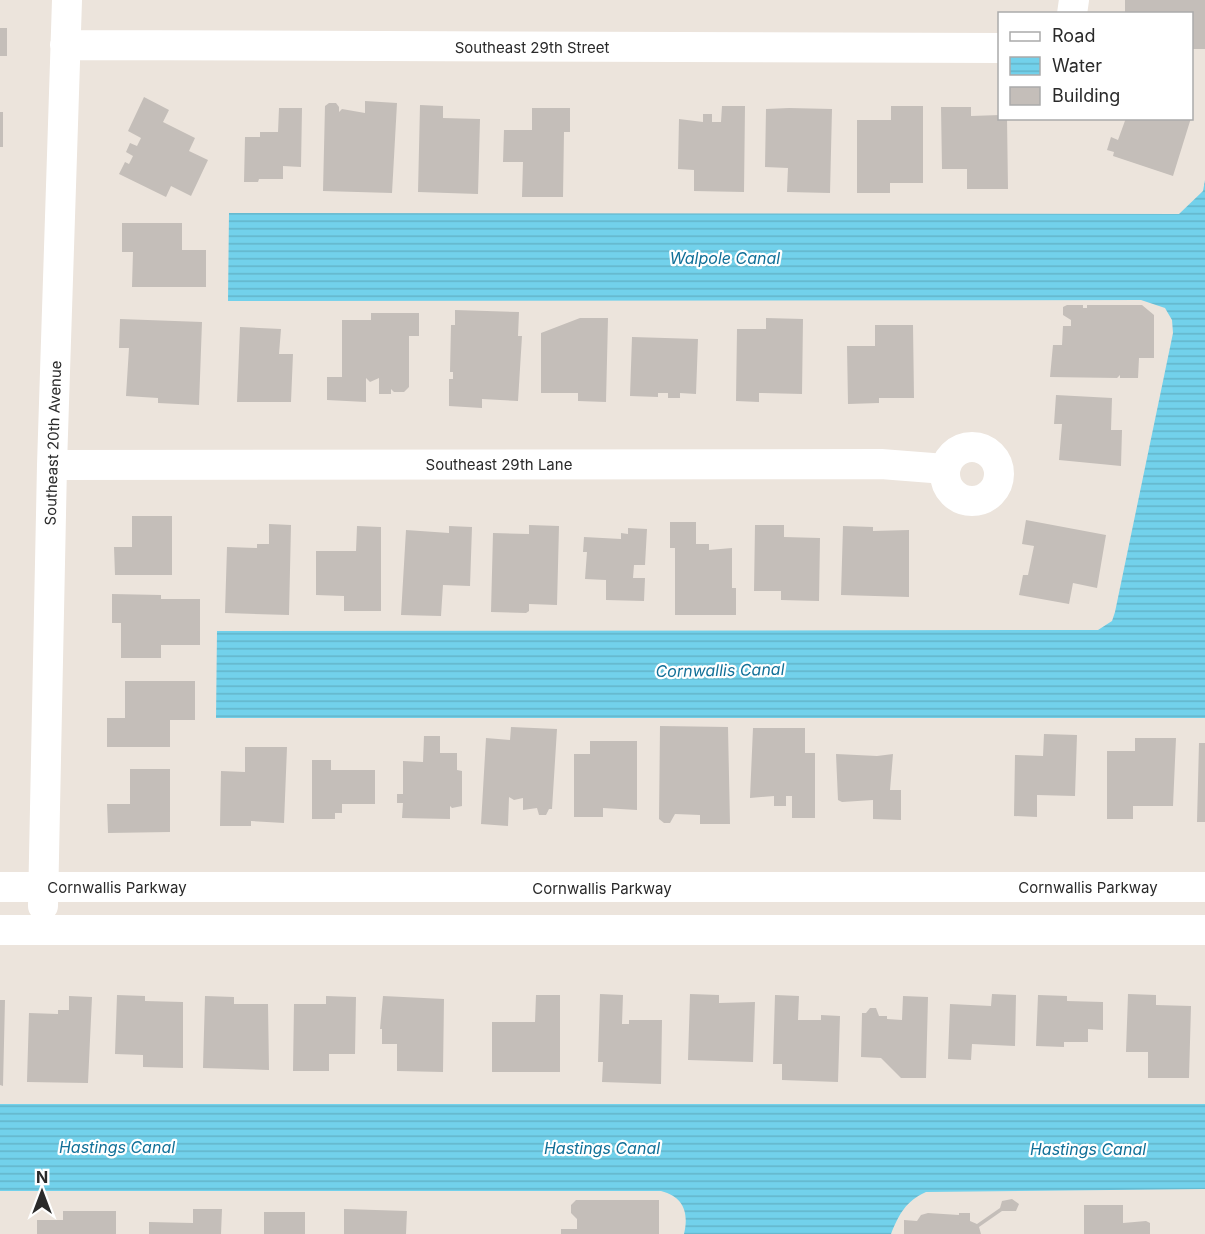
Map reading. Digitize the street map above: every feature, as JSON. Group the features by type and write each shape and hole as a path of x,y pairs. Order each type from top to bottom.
{"street":[{"name":"Southeast 20th Avenue","path":"44,929 52,465 67,0"},
{"name":"Southeast 29th Street","path":"65,45 998,48"},
{"name":"Southeast 29th Lane","path":"52,465 881,464 945,469"},
{"name":"Cornwallis Parkway","path":"0,887 1205,887"},
{"path":"695,888 695,930"},
{"path":"0,930 1205,930"}],"water":[{"path":"1205,180 1205,718 216,718 217,631 1098,630 1112,621 1115,612 1173,333 1172,320 1165,308 1141,300 228,301 229,213 1179,214 1203,191"},
{"name":"Hastings Canal","path":"0,1104 1205,1104 1205,1189 926,1192 904,1209 891,1234 684,1234 686,1219 683,1207 675,1197 661,1191 0,1191"}],"building":[{"path":"1125,0 1205,0 1205,49 1193,49 1193,12 1125,12"},
{"path":"0,28 7,28 7,56 0,56"},
{"path":"144,97 169,110 163,122 195,138 189,151 208,160 191,196 171,186 166,197 119,174 125,162 129,164 133,156 126,152 130,143 137,146 141,138 128,131"},
{"path":"365,101 397,103 392,193 323,191 325,106 329,103 336,103 339,112 342,109 365,113"},
{"path":"420,105 443,106 443,118 480,119 478,194 418,192"},
{"path":"722,106 745,106 744,192 694,191 694,170 678,169 679,119 703,122 703,114 712,114 712,122 721,122"},
{"path":"891,106 923,106 923,183 890,183 890,193 857,193 857,120 891,120"},
{"path":"941,107 971,107 971,116 998,115 998,120 1007,120 1008,189 967,189 967,169 942,169"},
{"path":"279,108 302,108 301,167 283,166 283,179 259,179 258,182 244,182 245,137 260,137 260,132 278,132"},
{"path":"532,108 570,108 570,132 564,132 563,197 522,197 523,162 503,162 504,130 532,130"},
{"path":"766,109 832,109 830,193 787,192 788,168 765,167"},
{"path":"0,112 3,112 3,147 0,147"},
{"path":"1125,120 1190,120 1173,176 1113,156 1114,152 1107,150 1111,137 1118,140"},
{"path":"122,223 182,223 182,250 206,250 206,287 132,287 133,252 122,252"},
{"path":"1083,305 1083,308 1087,308 1087,305 1142,305 1154,315 1154,358 1139,358 1138,378 1120,378 1120,375 1117,378 1050,377 1053,345 1062,345 1063,326 1071,326 1071,320 1063,315 1063,307"},
{"path":"455,310 519,312 518,336 522,336 518,401 482,399 482,408 449,406 449,379 453,379 453,372 450,372 451,325 455,325"},
{"path":"371,313 419,313 419,336 409,336 409,387 404,392 394,392 391,389 391,394 379,394 379,378 370,382 366,378 366,402 327,400 327,377 342,377 342,320 371,320"},
{"path":"580,318 608,318 606,402 578,401 578,393 541,393 541,333"},
{"path":"766,318 803,319 802,394 759,393 759,402 736,401 737,329 766,329"},
{"path":"120,319 202,322 199,405 158,403 158,398 126,396 129,348 119,348"},
{"path":"875,325 913,325 914,398 879,398 879,403 848,404 847,346 875,346"},
{"path":"240,327 281,329 279,354 293,354 291,402 237,402"},
{"path":"632,337 698,339 696,394 680,393 680,398 668,398 668,393 658,393 658,397 630,396"},
{"path":"1056,395 1112,398 1111,430 1122,430 1121,466 1059,460 1062,424 1054,424"},
{"path":"132,516 172,516 172,575 115,575 114,547 132,547"},
{"path":"1026,520 1106,535 1097,588 1073,583 1069,604 1019,595 1023,575 1028,575 1034,546 1022,544"},
{"path":"670,522 696,522 696,544 709,544 709,550 732,548 732,588 736,588 736,615 675,615 675,548 670,548"},
{"path":"269,524 291,525 289,615 225,613 227,547 257,548 257,544 269,544"},
{"path":"529,525 559,526 557,605 529,604 529,611 526,613 491,612 493,533 529,534"},
{"path":"755,525 784,525 784,537 820,538 819,601 781,600 781,591 754,591"},
{"path":"357,526 381,527 381,611 344,611 344,596 316,595 316,551 356,551"},
{"path":"449,526 472,527 470,586 443,585 441,616 401,615 406,530 449,533"},
{"path":"843,526 873,527 873,531 909,530 909,597 841,595"},
{"path":"628,528 647,529 645,565 634,565 633,578 645,578 644,601 606,600 606,580 585,579 587,552 583,552 584,537 621,539 621,533 628,534"},
{"path":"112,594 161,595 161,599 200,599 200,645 161,645 161,658 121,658 121,623 112,623"},
{"path":"125,681 195,681 195,720 170,720 170,747 107,747 107,718 125,718"},
{"path":"660,726 728,727 730,824 700,824 700,815 675,814 670,823 664,823 659,819"},
{"path":"511,727 557,729 552,809 549,809 546,815 539,815 537,808 523,810 523,798 514,800 509,797 508,826 481,824 486,738 510,740"},
{"path":"753,728 805,728 805,753 815,753 815,818 792,818 792,796 786,796 786,806 774,806 774,796 750,798"},
{"path":"1044,734 1077,735 1075,796 1037,795 1037,817 1014,816 1015,755 1043,756"},
{"path":"424,736 440,736 440,753 457,753 457,770 462,771 462,806 452,808 450,806 450,819 402,818 403,803 397,803 397,794 403,794 403,761 423,762"},
{"path":"1135,738 1176,738 1173,806 1133,806 1133,819 1107,819 1107,751 1135,751"},
{"path":"590,741 637,741 637,810 603,808 603,817 574,817 574,754 590,754"},
{"path":"1199,743 1205,743 1205,822 1197,822"},
{"path":"245,747 287,747 284,823 251,821 251,826 220,826 221,771 245,772"},
{"path":"836,754 877,756 893,754 890,790 901,790 901,820 873,819 873,800 842,802 838,800"},
{"path":"312,760 331,760 331,770 375,770 375,804 342,804 342,813 335,813 335,819 312,819"},
{"path":"130,769 170,769 170,832 108,833 107,804 130,804"},
{"path":"600,994 623,995 622,1024 629,1024 629,1020 662,1020 661,1084 602,1082 603,1062 598,1062"},
{"path":"690,994 719,995 719,1003 755,1002 753,1062 688,1060"},
{"path":"992,994 1016,995 1015,1046 972,1044 971,1060 948,1059 950,1004 991,1006"},
{"path":"1128,994 1156,995 1156,1005 1191,1006 1189,1078 1148,1078 1148,1052 1126,1052"},
{"path":"117,995 145,996 145,1001 183,1002 183,1068 143,1067 143,1055 115,1054"},
{"path":"536,995 560,995 560,1072 492,1072 492,1022 535,1022"},
{"path":"775,995 799,996 798,1020 821,1020 821,1015 840,1016 838,1082 782,1080 782,1064 773,1064"},
{"path":"1038,995 1067,996 1067,1001 1103,1002 1103,1030 1088,1029 1088,1042 1064,1042 1064,1047 1036,1046"},
{"path":"69,996 92,997 88,1083 27,1082 29,1013 58,1014 58,1010 69,1010"},
{"path":"205,996 234,997 234,1004 268,1004 269,1070 203,1068"},
{"path":"326,996 356,997 355,1054 329,1054 329,1071 293,1071 294,1004 326,1004"},
{"path":"383,996 444,999 443,1072 397,1071 397,1044 382,1044 382,1029 380,1029"},
{"path":"903,996 928,997 926,1078 901,1078 881,1058 861,1057 862,1013 866,1013 870,1008 876,1008 879,1016 902,1020"},
{"path":"0,1000 5,1000 3,1086 0,1085"},
{"path":"1012,1199 1019,1204 1016,1211 1002,1211 979,1227 981,1234 904,1234 904,1220 917,1221 921,1215 928,1213 959,1215 959,1213 970,1213 970,1221 977,1224 1000,1208 1002,1201"},
{"path":"576,1200 659,1200 659,1234 561,1234 561,1229 577,1229 577,1219 571,1213 571,1205"},
{"path":"1084,1205 1123,1205 1123,1223 1146,1221 1150,1223 1150,1234 1084,1234"},
{"path":"193,1209 222,1209 221,1234 149,1234 149,1222 193,1223"},
{"path":"344,1209 407,1211 406,1234 344,1234"},
{"path":"63,1211 116,1211 116,1234 37,1234 37,1220 63,1220"},
{"path":"264,1212 305,1212 305,1234 264,1234"}],"water label":[{"name":"Walpole Canal","path":"725,258"},
{"name":"Cornwallis Canal","path":"720,670"}]}
